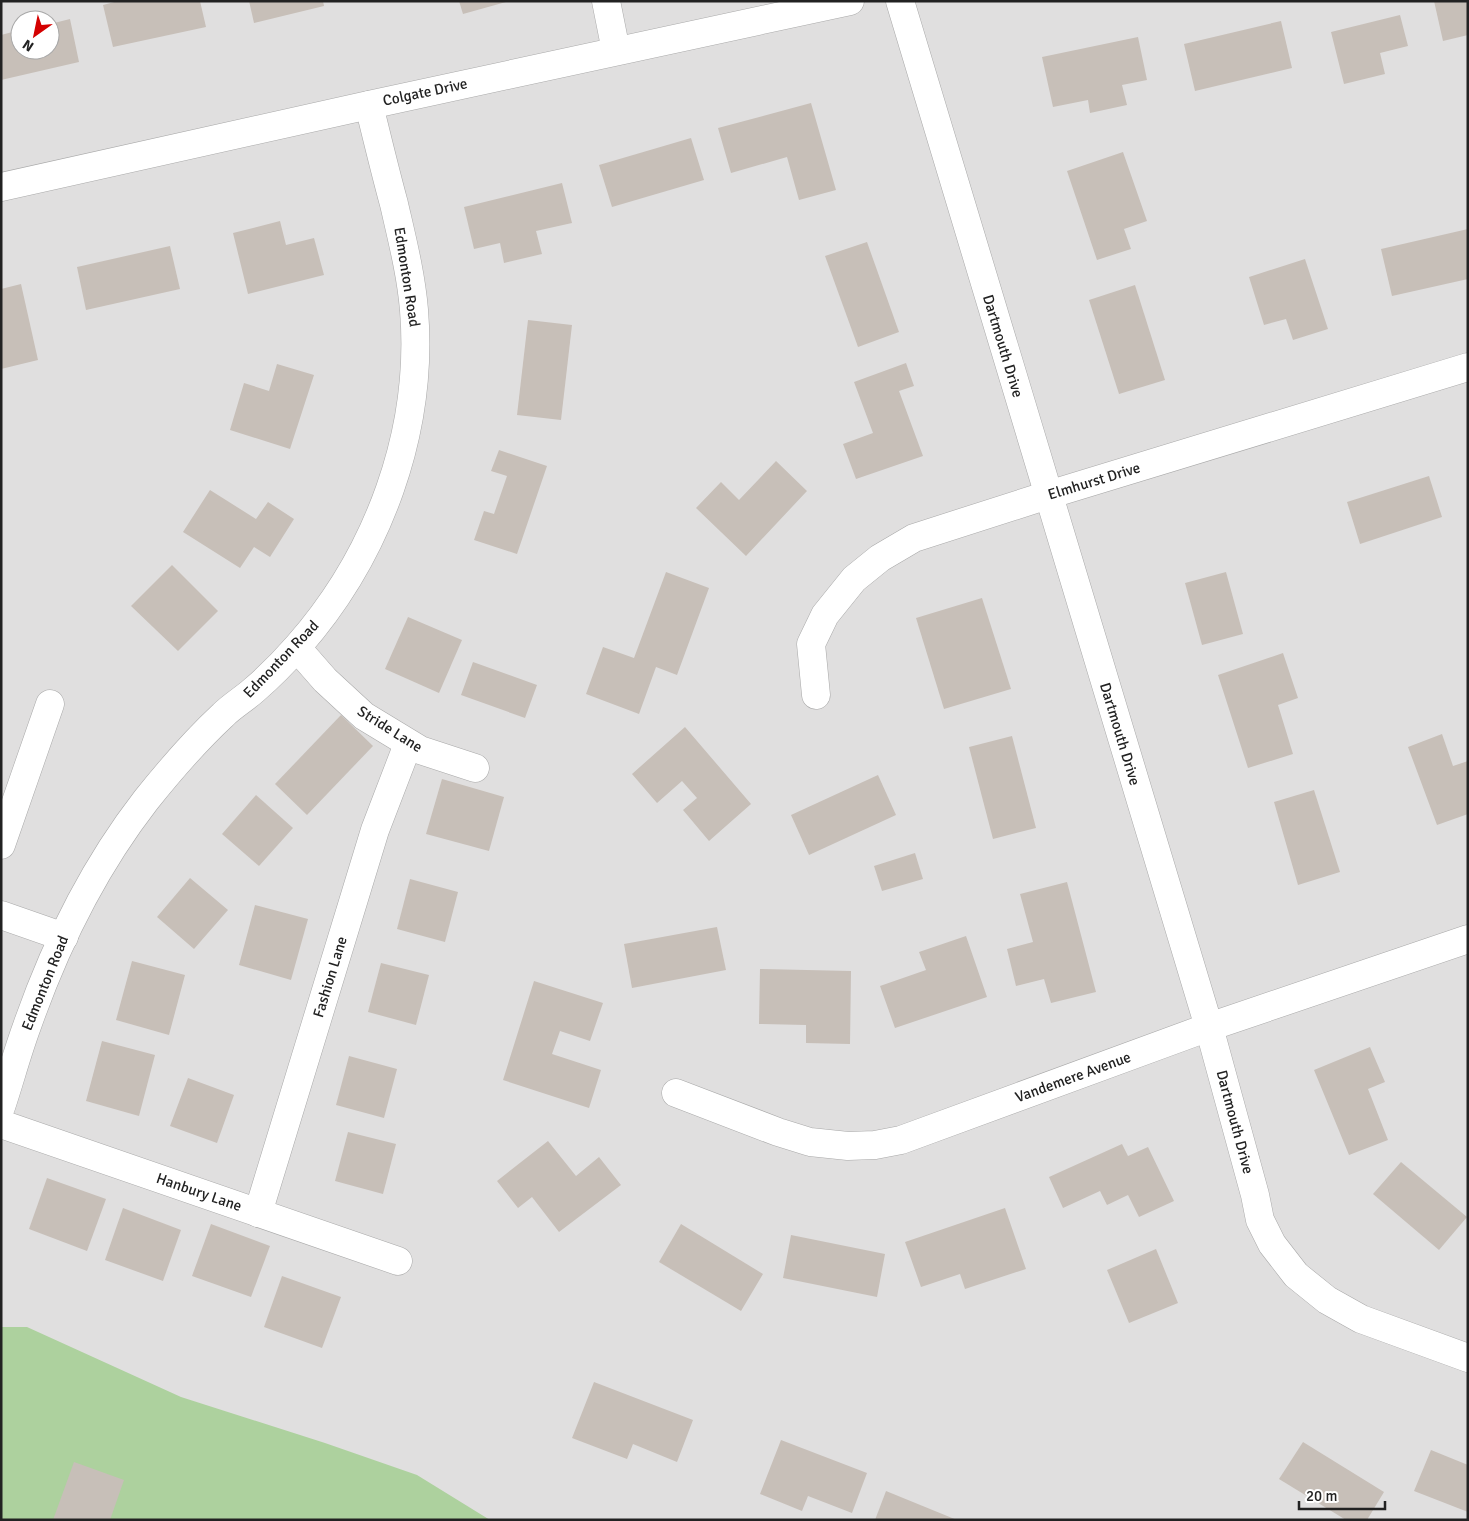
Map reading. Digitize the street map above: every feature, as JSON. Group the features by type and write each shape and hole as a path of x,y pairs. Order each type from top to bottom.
{"street":[{"path":"606,1 616,51"},
{"name":"Colgate Drive","path":"1,187 369,104 850,1"},
{"name":"Dartmouth Drive","path":"900,1 1209,1027 1260,1220 1272,1244 1296,1275 1327,1300 1361,1319 1468,1358"},
{"name":"Edmonton Road","path":"1,1107 26,1026 53,959 104,860 146,801 211,727 255,689 297,648 322,617 368,544 393,483 408,426 416,341 414,308 405,250 369,104"},
{"name":"Elmhurst Drive","path":"816,694 811,644 825,615 854,579 880,558 914,538 1048,495 1468,367"},
{"name":"Stride Lane","path":"297,648 325,680 364,716 420,750 476,768"},
{"path":"1,845 50,704"},
{"name":"Fashion Lane","path":"258,1213 375,830 408,744"},
{"path":"1,915 64,937"},
{"name":"Vandemere Avenue","path":"676,1094 810,1142 848,1146 875,1145 901,1140 1209,1027 1468,939"},
{"name":"Hanbury Lane","path":"1,1124 398,1261"}],"shaded area":[{"path":"1,1 1468,1 1468,1520 380,1520 1,1384"}],"green space":[{"path":"1,1327 27,1327 181,1397 325,1443 417,1475 490,1520 1,1520"}],"building":[{"path":"118,1 200,1 206,27 113,47 103,5"},
{"path":"249,1 323,1 324,6 254,23"},
{"path":"459,1 506,1 506,2 463,14"},
{"path":"1434,1 1468,1 1468,35 1443,41"},
{"path":"1400,15 1408,46 1380,53 1385,74 1344,84 1331,32"},
{"path":"70,19 79,62 1,80 1,35 10,33 10,60 60,60 60,22"},
{"path":"1281,21 1292,68 1195,91 1184,44"},
{"path":"1138,37 1147,80 1122,85 1127,105 1090,113 1088,100 1053,107 1042,57"},
{"path":"811,103 836,190 799,200 787,157 731,173 718,128"},
{"path":"691,138 704,180 612,207 599,165"},
{"path":"1123,152 1147,221 1124,229 1131,249 1097,260 1067,171"},
{"path":"562,183 572,223 536,231 542,254 504,263 500,243 474,249 464,207"},
{"path":"280,221 286,245 314,238 324,275 248,294 233,233"},
{"path":"1468,229 1468,279 1392,296 1381,249"},
{"path":"867,242 899,332 858,347 825,256"},
{"path":"170,246 180,289 86,310 77,267"},
{"path":"1305,259 1328,329 1293,340 1286,319 1264,325 1249,277"},
{"path":"21,284 38,360 1,369 1,289"},
{"path":"1135,285 1165,380 1119,394 1089,300"},
{"path":"528,320 572,325 561,420 517,415"},
{"path":"906,363 914,386 899,391 923,456 856,479 843,444 873,433 854,382"},
{"path":"277,364 314,375 290,449 230,430 244,383 269,391"},
{"path":"499,450 547,466 517,554 474,540 484,511 494,514 507,476 491,471"},
{"path":"776,461 807,491 746,556 696,508 721,482 739,500"},
{"path":"1429,476 1442,517 1360,544 1347,502"},
{"path":"210,490 256,519 268,502 294,519 270,557 254,547 240,568 183,532"},
{"path":"172,565 218,611 178,651 131,606"},
{"path":"666,572 709,588 677,675 656,667 639,714 586,694 603,647 634,658"},
{"path":"1226,572 1243,634 1202,645 1185,583"},
{"path":"982,598 1011,689 944,709 916,618"},
{"path":"408,617 462,640 439,693 385,669"},
{"path":"1283,653 1298,698 1278,705 1293,754 1248,768 1218,675"},
{"path":"473,662 537,685 525,718 461,695"},
{"path":"341,715 373,746 307,815 275,784"},
{"path":"685,727 751,804 709,841 683,810 697,798 682,781 657,803 632,774"},
{"path":"1442,734 1453,766 1468,761 1468,814 1437,825 1408,747"},
{"path":"1012,736 1036,828 993,839 969,747"},
{"path":"878,775 896,815 809,855 791,815"},
{"path":"442,779 504,797 489,851 426,834"},
{"path":"1314,790 1340,872 1298,885 1274,802"},
{"path":"256,795 293,828 259,866 222,834"},
{"path":"915,853 923,879 882,891 874,866"},
{"path":"190,878 228,910 194,949 157,917"},
{"path":"410,879 458,892 445,942 397,929"},
{"path":"1067,882 1096,992 1051,1003 1044,979 1016,986 1007,949 1033,942 1020,894"},
{"path":"255,905 308,919 291,980 239,965"},
{"path":"717,927 726,970 632,988 624,944"},
{"path":"966,936 987,997 895,1028 880,986 926,970 919,952"},
{"path":"132,961 185,975 169,1035 116,1020"},
{"path":"381,963 429,975 416,1025 368,1012"},
{"path":"760,969 851,971 850,1044 806,1043 806,1025 759,1024"},
{"path":"534,981 603,1003 590,1041 560,1031 552,1054 601,1070 589,1108 503,1080"},
{"path":"102,1041 155,1055 139,1116 86,1101"},
{"path":"1370,1047 1385,1082 1368,1089 1388,1140 1349,1155 1314,1070"},
{"path":"349,1056 397,1069 384,1118 336,1105"},
{"path":"188,1078 234,1095 217,1143 170,1126"},
{"path":"348,1132 396,1144 383,1194 335,1181"},
{"path":"548,1141 576,1176 599,1157 621,1185 559,1232 532,1197 518,1208 497,1181"},
{"path":"1122,1144 1128,1156 1148,1147 1174,1201 1139,1217 1128,1195 1107,1205 1100,1191 1063,1208 1049,1177"},
{"path":"1401,1162 1467,1217 1439,1250 1373,1194"},
{"path":"47,1178 106,1199 87,1251 29,1229"},
{"path":"123,1208 181,1230 163,1281 105,1260"},
{"path":"1005,1208 1026,1269 965,1289 960,1274 921,1287 905,1242"},
{"path":"211,1224 270,1246 251,1297 192,1276"},
{"path":"681,1224 763,1274 741,1311 659,1262"},
{"path":"791,1235 885,1254 877,1297 783,1278"},
{"path":"1156,1249 1178,1303 1129,1323 1107,1270"},
{"path":"282,1276 341,1297 322,1348 264,1327"},
{"path":"594,1382 693,1420 677,1462 633,1444 627,1459 572,1438"},
{"path":"781,1440 867,1473 852,1513 808,1496 802,1511 760,1494"},
{"path":"1303,1442 1384,1492 1367,1520 1346,1520 1279,1479"},
{"path":"1431,1450 1468,1465 1468,1512 1414,1491"},
{"path":"74,1462 124,1480 110,1520 53,1520"},
{"path":"886,1491 957,1520 875,1520"}]}
